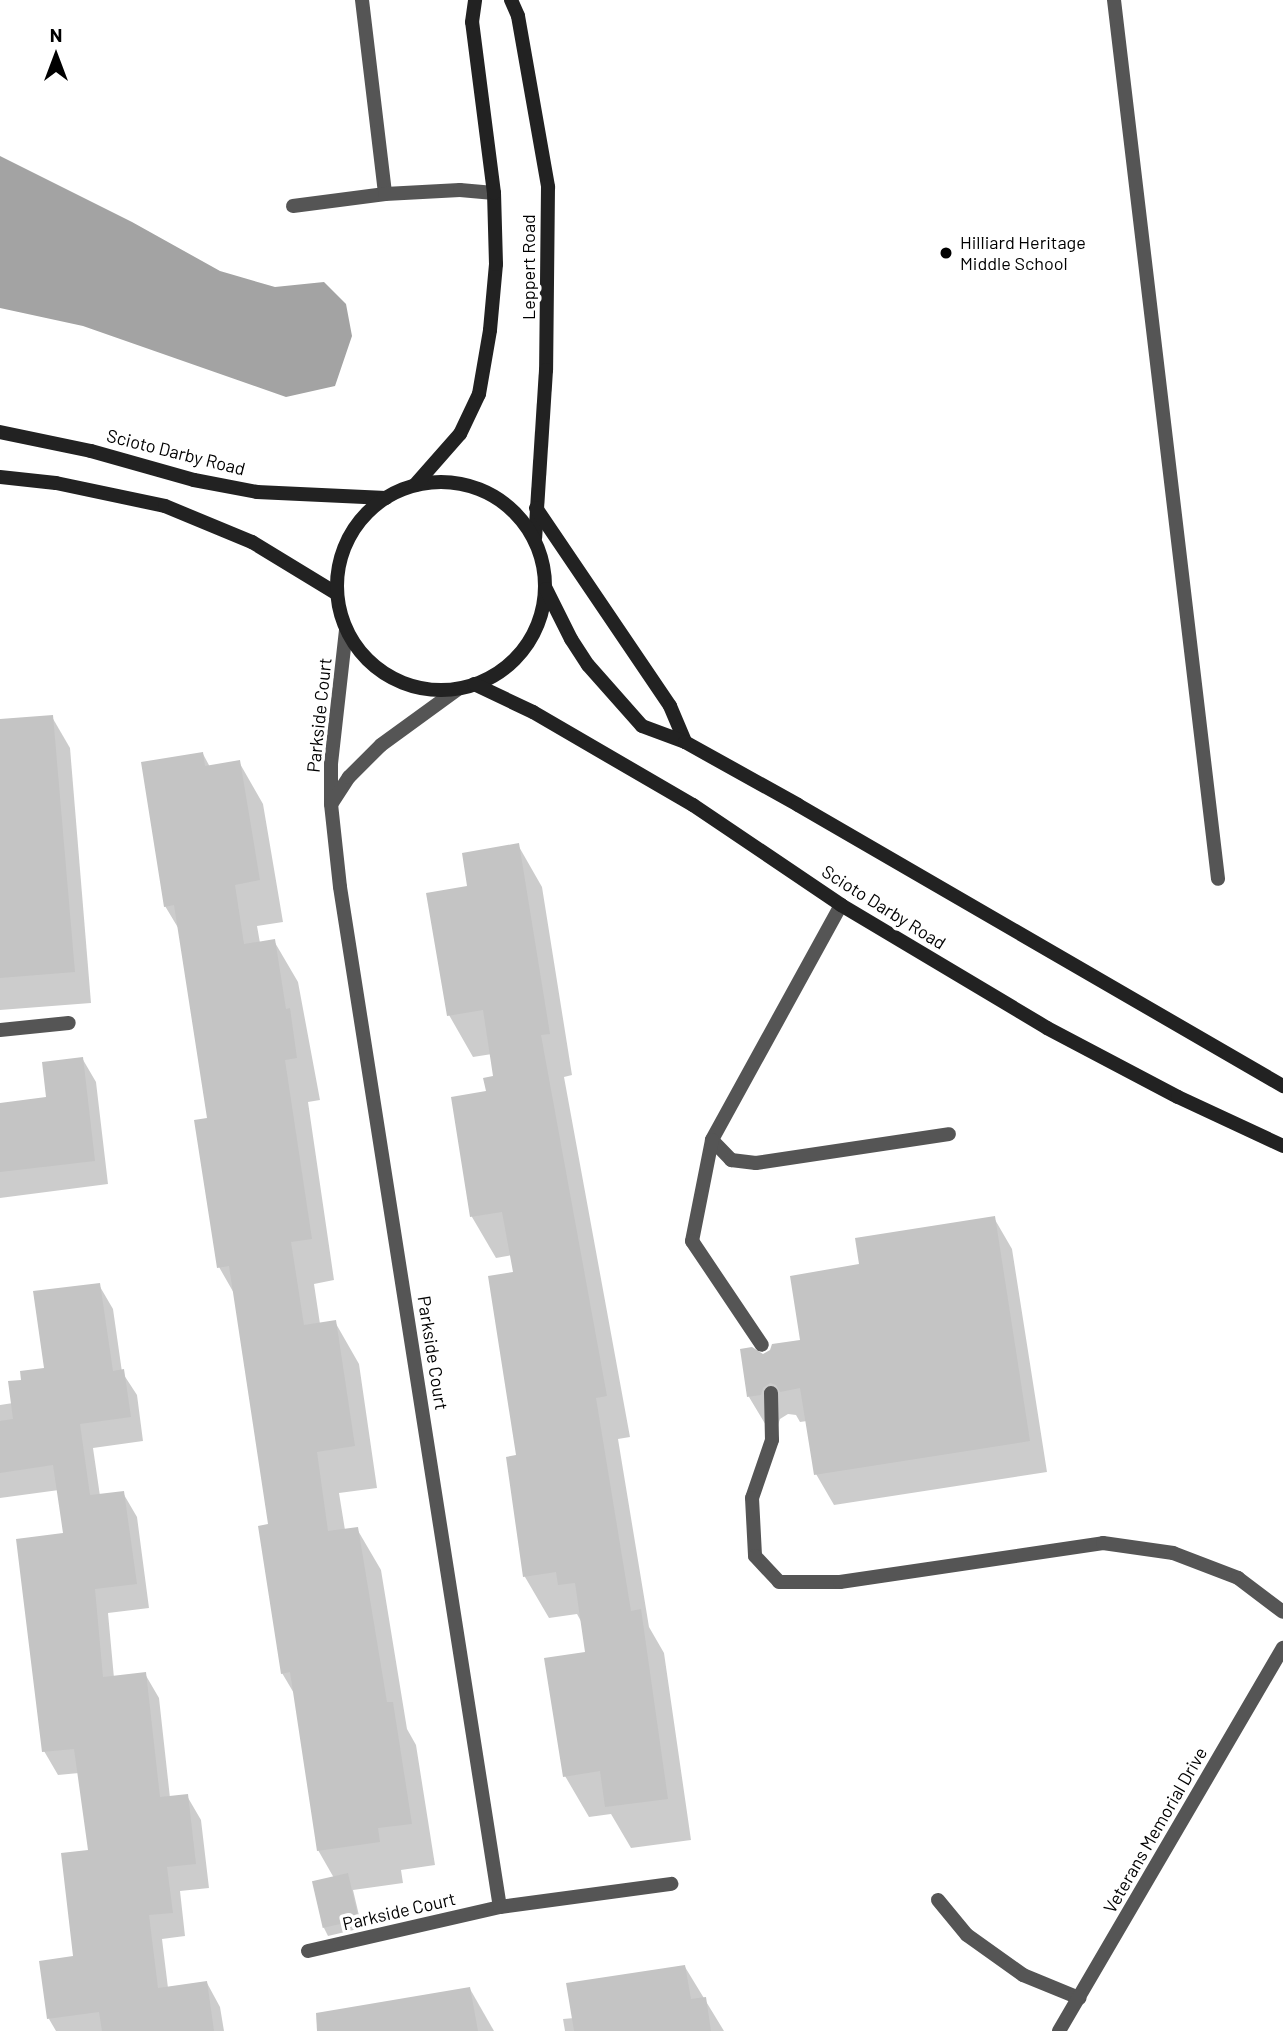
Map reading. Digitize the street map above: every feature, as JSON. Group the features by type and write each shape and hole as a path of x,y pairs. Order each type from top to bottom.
{"main road":[{"name":"Leppert Road","path":"415,485 460,434 479,394 490,330 496,264 495,193 471,22 475,0"},
{"name":"Leppert Road","path":"511,0 519,16 548,187 546,370 535,538"},
{"name":"Scioto Darby Road","path":"0,432 90,451 194,480 257,492 386,498"},
{"path":"0,477 56,482 165,506 252,542 336,593"},
{"path":"546,590 539,624 520,655 492,678 458,689 422,689 389,677 361,654 346,630 336,593 339,560 352,530 375,505 386,498 415,485 437,481 470,485 500,499 524,522 535,538 541,554 546,590 570,639 642,726 685,742 1283,1086"},
{"path":"536,508 670,706 685,742"},
{"name":"Scioto Darby Road","path":"474,684 533,712 693,805 841,905 1047,1028 1178,1097 1283,1146"}],"street":[{"path":"362,0 385,194"},
{"path":"1114,0 1218,879"},
{"path":"293,205 385,194 460,190 495,193"},
{"name":"Parkside Court","path":"346,630 331,764 331,804 340,887 500,1908"},
{"name":"Parkside Court","path":"331,804 349,777 381,745 458,689"},
{"path":"762,1345 692,1241 712,1140 841,905"},
{"path":"0,1030 69,1023"},
{"path":"712,1140 732,1160 756,1163 949,1134"},
{"path":"771,1393 772,1440 752,1498 755,1556 779,1582 840,1582 1103,1544 1173,1553 1238,1578 1283,1612"},
{"name":"Veterans Memorial Drive","path":"1059,2031 1283,1648"},
{"name":"Parkside Court","path":"308,1951 500,1908 671,1884"},
{"path":"938,1899 967,1935 1023,1975 1079,1998"}],"shaded area":[{"path":"0,156 132,222 220,271 275,287 324,282 346,304 352,336 335,386 286,397 83,326 0,308"}],"building":[{"path":"53,715 75,972 0,978 0,719"},
{"path":"203,752 205,766 240,760 260,880 235,885 244,944 275,939 286,1009 290,1008 297,1058 285,1060 312,1239 291,1242 304,1325 336,1320 355,1446 317,1452 328,1531 358,1527 387,1702 393,1702 412,1824 378,1828 380,1842 317,1851 290,1672 281,1674 258,1526 268,1524 229,1266 217,1268 194,1120 207,1118 174,905 164,907 141,762"},
{"path":"519,843 550,1034 541,1035 607,1396 596,1398 631,1611 641,1609 668,1799 605,1807 600,1771 563,1777 544,1658 585,1652 575,1583 558,1585 556,1572 523,1577 506,1457 516,1455 488,1276 513,1272 502,1212 470,1217 451,1097 486,1091 483,1078 493,1076 483,1010 447,1016 426,893 467,886 462,853"},
{"path":"83,1057 95,1161 0,1172 0,1103 46,1097 42,1062"},
{"path":"995,1216 1030,1441 814,1475 800,1388 780,1392 776,1385 770,1383 763,1388 761,1395 747,1397 740,1349 752,1347 763,1354 770,1350 772,1344 800,1340 790,1276 859,1264 855,1238"},
{"path":"100,1283 113,1371 124,1369 131,1417 80,1424 90,1495 124,1491 137,1584 95,1589 103,1677 146,1672 160,1797 188,1794 196,1864 167,1867 173,1913 149,1915 158,1988 207,1981 214,2031 102,2031 99,2012 47,2019 39,1961 73,1956 61,1853 88,1850 74,1749 42,1752 16,1539 63,1533 53,1465 0,1473 0,1421 13,1419 8,1381 21,1380 20,1371 44,1368 33,1291"},
{"path":"348,1873 359,1920 323,1928 312,1881"},
{"path":"685,1965 691,1999 706,1997 711,2031 574,2031 566,1983"},
{"path":"470,1987 478,2031 317,2031 316,2013"}],"place":[{"name":"Hilliard Heritage Middle School","path":"946,253"}]}
